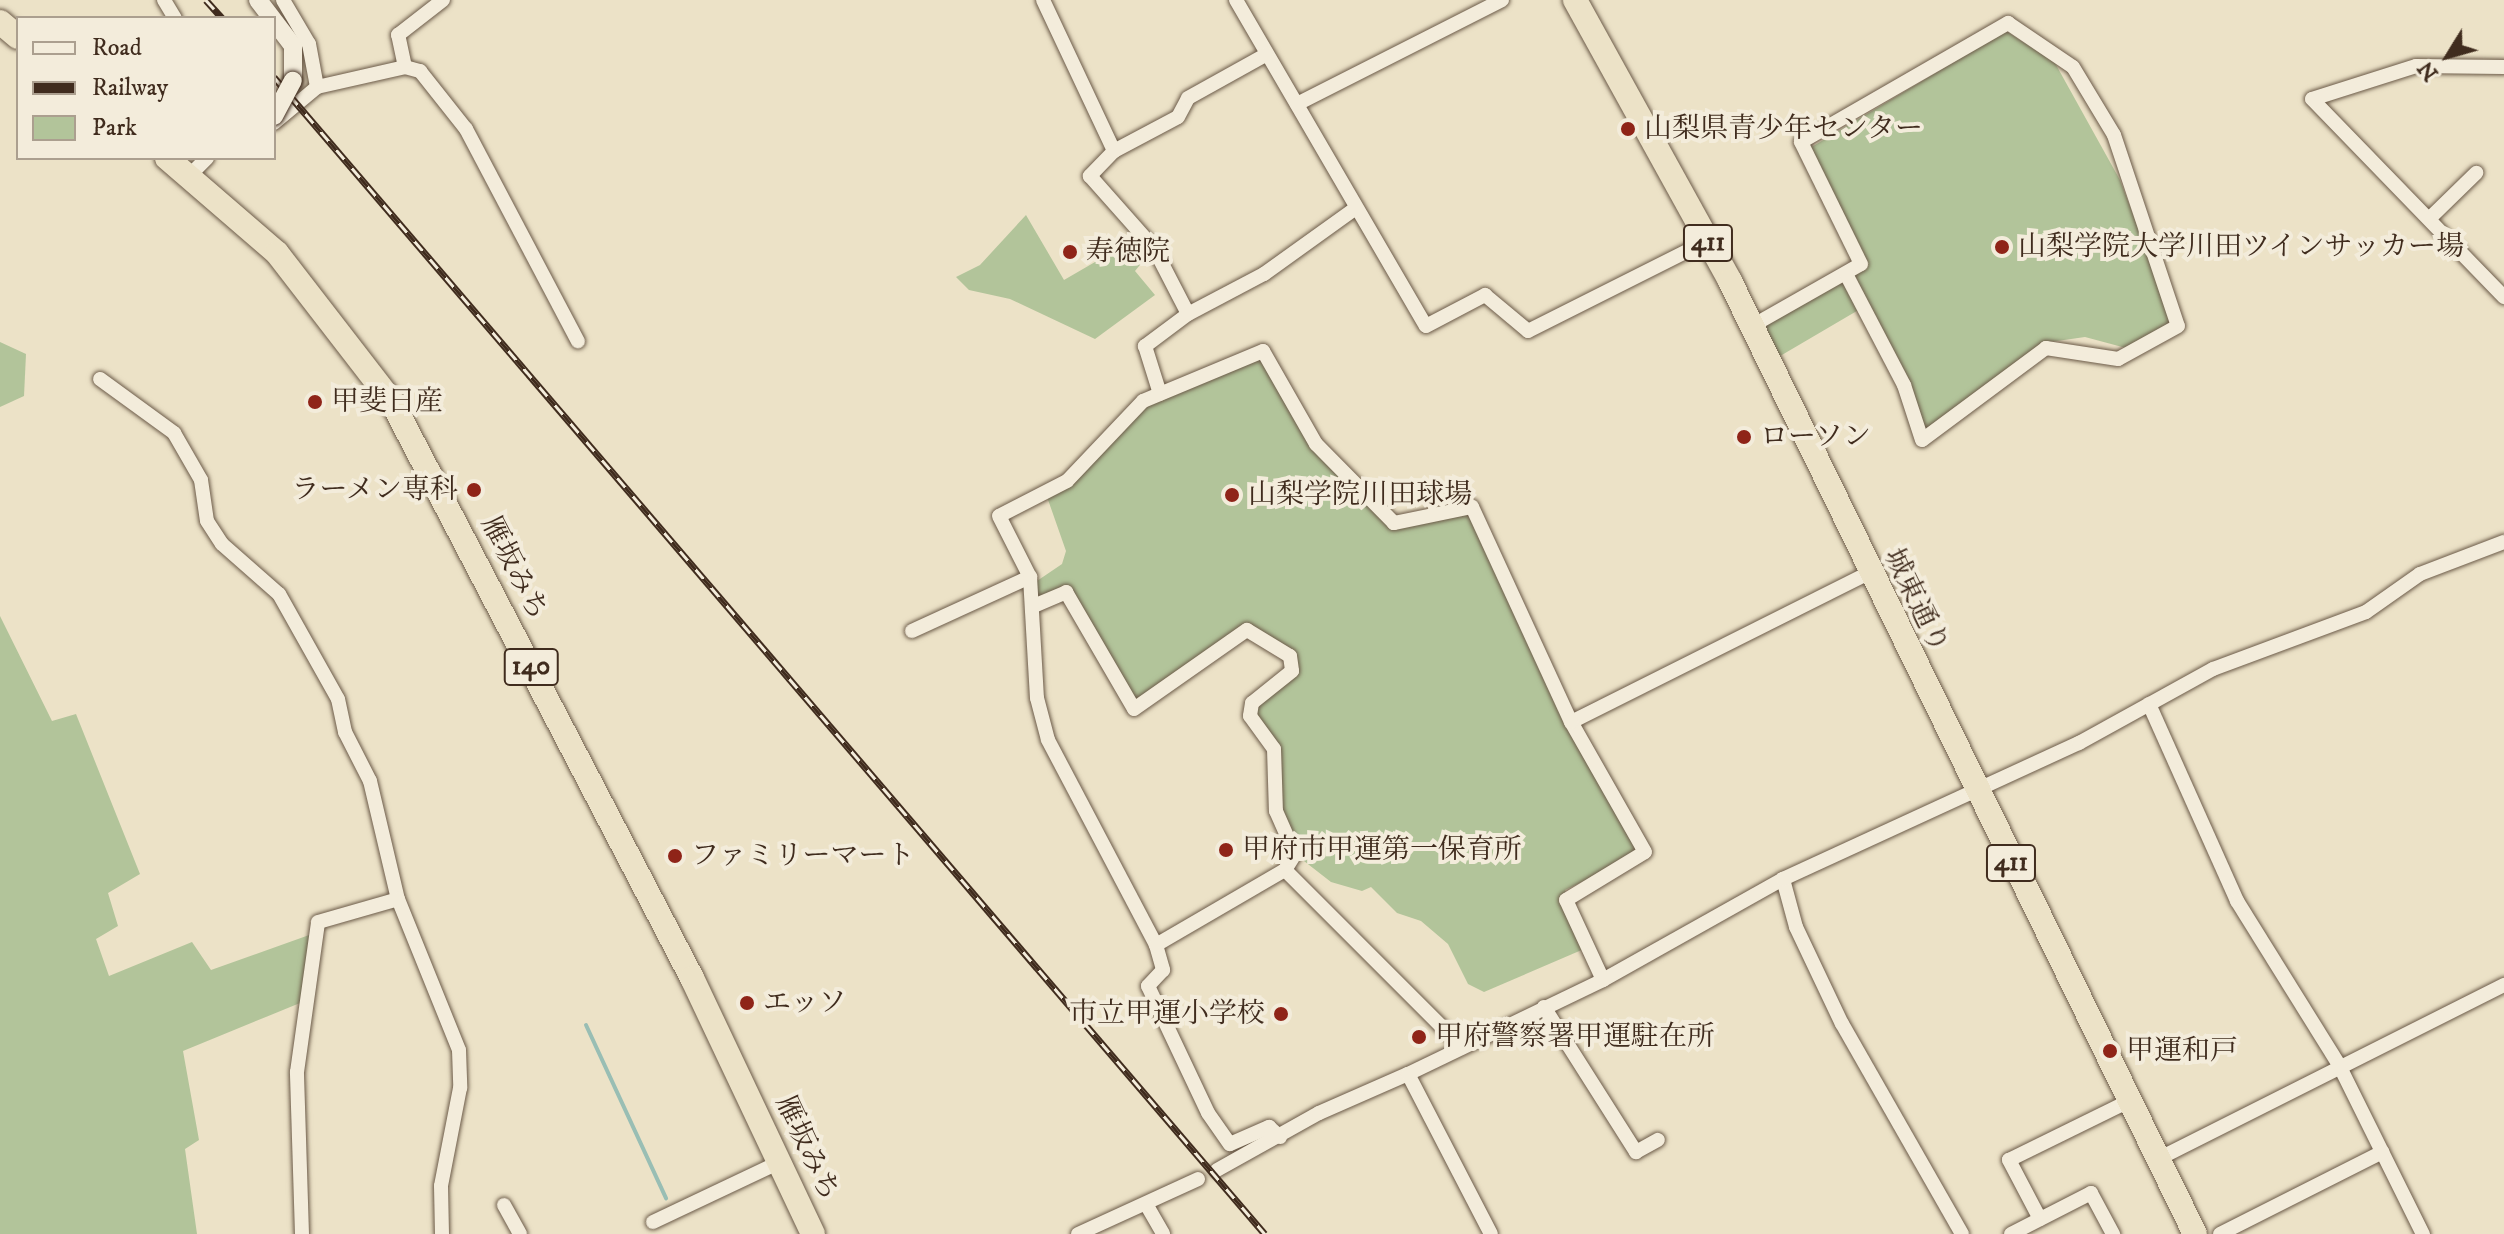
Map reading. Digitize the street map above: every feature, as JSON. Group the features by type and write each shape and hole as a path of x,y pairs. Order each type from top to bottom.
{"highway":[{"name":"城東通り","path":"1575,0 1752,326 1868,573 2127,1102 2195,1234"},
{"path":"0,22 16,35"},
{"name":"雁坂みち","path":"174,160 198,167 303,281 392,402 780,1162 813,1234"}],"street":[{"path":"258,0 272,16"},
{"path":"283,0 309,44 317,87"},
{"path":"405,67 398,35 443,0"},
{"path":"1043,0 1114,151"},
{"path":"1236,0 1426,326 1485,295 1528,331 1707,241"},
{"path":"1297,104 1502,0"},
{"path":"276,20 288,34 295,58 290,91 276,113"},
{"path":"1752,326 1861,264 1801,142 2008,23 2073,67 2114,135 2178,326 2118,359 2046,348 1922,440 1904,385 1846,274"},
{"path":"1188,314 1154,248 1090,176 1114,151 1267,54"},
{"path":"2504,67 2416,66 2312,99 2432,216 2504,297"},
{"path":"276,121 317,87 405,67 420,71 466,129 578,341"},
{"path":"2432,216 2476,173"},
{"path":"1160,394 1145,346 1188,314 1264,274 1356,208"},
{"path":"1280,1137 1269,1127 1230,1144 1208,1113 1148,986 1163,970 1156,945 1048,740 1037,698 1036,605 1030,577 999,516 1067,481 1143,401 1263,351 1316,444 1394,523 1472,507 1571,722 1645,852 1566,900 1603,980"},
{"path":"100,379 174,433 201,480 204,511 222,544 279,594 310,639 370,781 398,899 459,1050 460,1088 441,1186 442,1234"},
{"path":"1217,1170 1603,980 1783,879 1974,786 1986,788 2213,669 2366,612 2420,574 2504,542"},
{"path":"1571,722 1868,573"},
{"path":"912,631 1030,577"},
{"path":"1036,605 1066,592 1134,709 1247,630 1290,656 1292,671 1252,703 1250,716 1274,749 1276,811 1295,854 1285,870 1156,945"},
{"path":"2149,704 2237,901 2339,1065 2423,1234"},
{"path":"1285,870 1462,1047"},
{"path":"1783,879 1796,927 1842,1024 1962,1234"},
{"path":"302,1234 297,1072 318,922 398,899"},
{"path":"2156,1160 2339,1065 2504,985"},
{"path":"1544,1007 1636,1152 1658,1140"},
{"path":"1408,1074 1491,1234"},
{"path":"2037,1225 2009,1160 2127,1102"},
{"path":"2220,1234 2382,1152"},
{"path":"653,1222 780,1162"},
{"path":"1078,1234 1198,1179"},
{"path":"2011,1234 2037,1225 2091,1193 2113,1234"},
{"path":"1146,1204 1163,1234"},
{"path":"504,1205 520,1234"}],"green space":[{"name":"山梨学院大学川田ツインサッカー場","path":"2006,31 2055,63 2120,180 2175,326 2126,348 2085,337 2043,343 1926,430 1867,305 1775,359 1759,325 1867,266 1810,148"},
{"path":"1026,215 1064,280 1133,240 1148,255 1135,271 1155,295 1095,339 1010,299 969,290 956,277 980,265"},
{"path":"0,342 26,354 24,396 0,407"},
{"path":"1263,351 1297,413 1394,523 1472,507 1571,722 1645,852 1565,890 1584,949 1484,992 1468,984 1448,944 1421,921 1397,913 1371,887 1362,891 1331,882 1295,854 1276,811 1274,749 1250,716 1292,671 1290,656 1247,630 1134,709 1066,593 1036,605 1034,583 1062,564 1066,551 1046,494 1143,401"},
{"path":"0,616 52,721 76,714 140,874 108,893 118,926 96,939 109,976 192,942 211,970 312,934 300,1003 183,1051 199,1140 185,1149 197,1234 0,1234"}],"waterway":[{"path":"586,1025 666,1198"}],"railway":[{"path":"206,0 220,16"},
{"path":"276,79 1265,1234"}],"place":[{"name":"山梨県青少年センター","path":"1628,129"},
{"name":"山梨学院大学川田ツインサッカー場","path":"2002,247"},
{"name":"寿徳院","path":"1070,252"},
{"name":"甲斐日産","path":"315,402"},
{"name":"ローソン","path":"1744,437"},
{"name":"ラーメン専科","path":"474,490"},
{"name":"山梨学院川田球場","path":"1232,495"},
{"name":"甲府市甲運第一保育所","path":"1226,850"},
{"name":"ファミリーマート","path":"675,856"},
{"name":"エッソ","path":"747,1003"},
{"name":"市立甲運小学校","path":"1281,1014"},
{"name":"甲府警察署甲運駐在所","path":"1419,1037"},
{"name":"甲運和戸","path":"2110,1051"}]}
